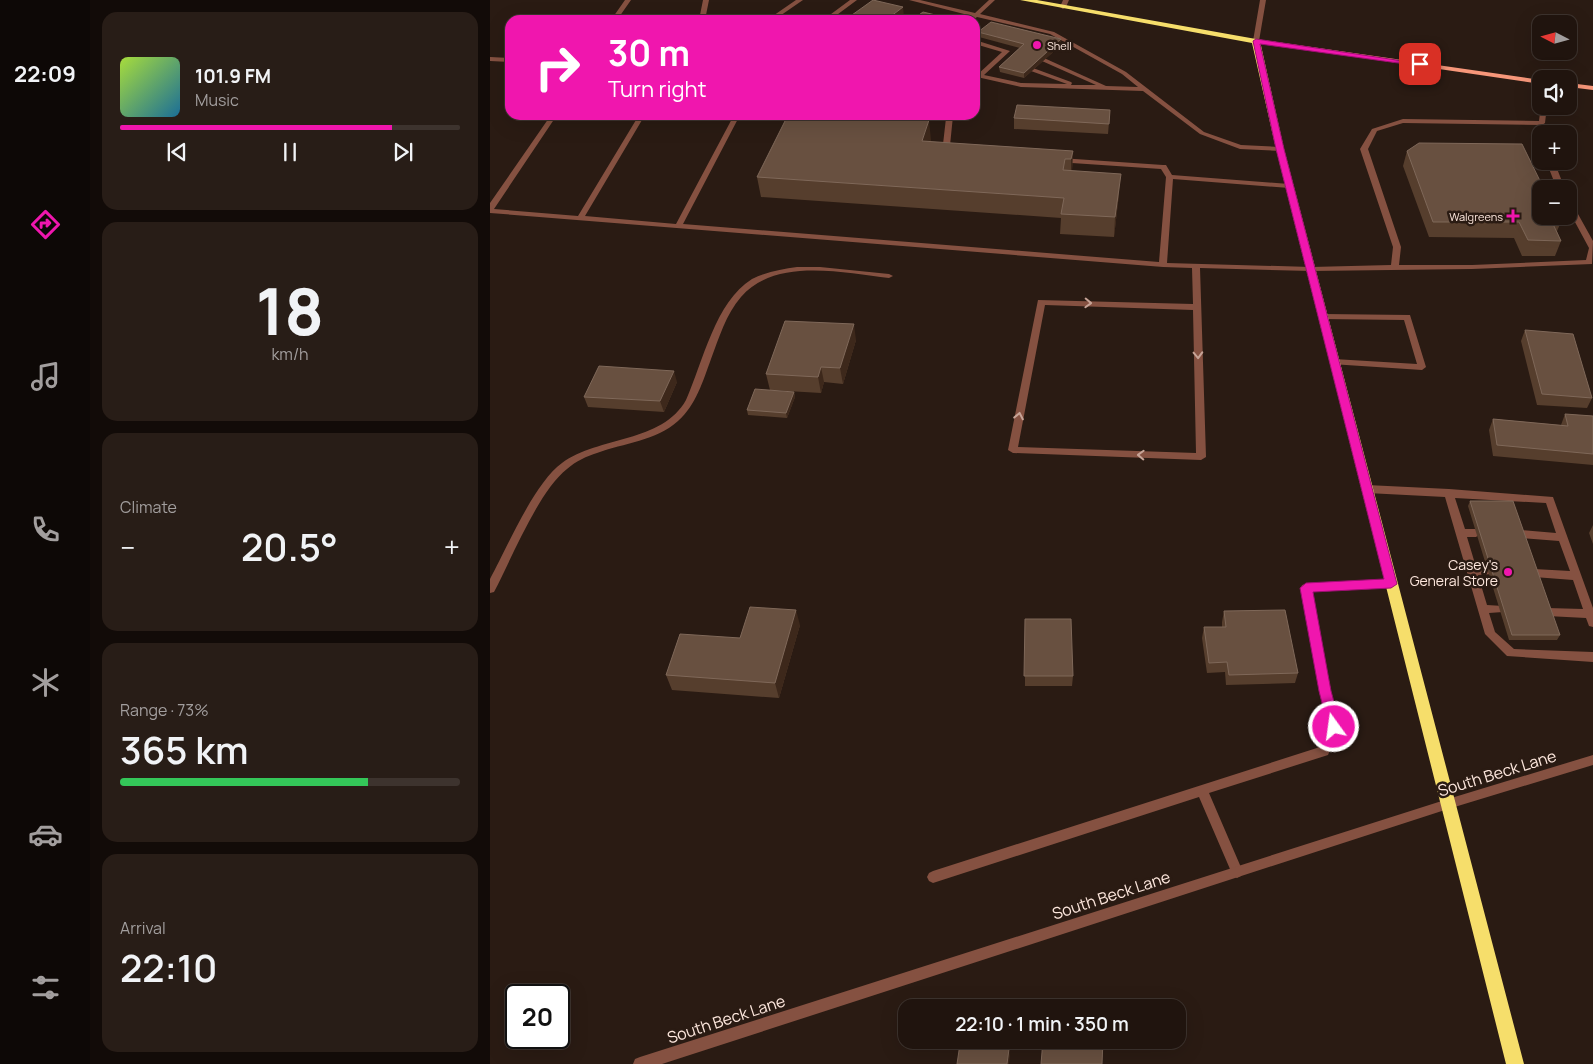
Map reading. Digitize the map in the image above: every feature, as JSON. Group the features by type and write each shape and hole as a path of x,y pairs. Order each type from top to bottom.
{"main road":[{"path":"1024,0 1065,4 1256,41 1280,149 1515,1064"}],"street":[{"path":"618,15 628,0"},
{"path":"703,15 706,0"},
{"path":"778,15 800,0"},
{"path":"833,15 854,0"},
{"path":"912,0 964,15"},
{"path":"976,15 992,0"},
{"path":"1263,0 1256,41 1532,81"},
{"path":"927,10 933,5"},
{"path":"980,19 1033,28 1060,37 1124,73 1202,133 1221,142 1240,147 1280,149"},
{"path":"1005,30 1013,24"},
{"path":"1025,35 1033,28"},
{"path":"980,42 990,43 1011,50 980,75"},
{"path":"490,59 505,60"},
{"path":"1044,60 1108,88"},
{"path":"996,61 1008,64"},
{"path":"1033,70 1079,87"},
{"path":"980,76 1021,85 1144,89"},
{"path":"1577,86 1593,88"},
{"path":"1395,266 1397,247 1364,149 1374,130 1403,121 1542,123 1543,115"},
{"path":"551,120 490,210 1163,265 1311,269 1395,266 1472,268 1589,262 1593,248 1577,219"},
{"path":"580,218 639,120"},
{"path":"679,225 735,120"},
{"path":"949,120 945,153 955,154"},
{"path":"1054,160 1163,167 1170,177 1163,265"},
{"path":"1170,177 1290,186"},
{"path":"1196,267 1201,457 1013,450 1041,302 1196,306"},
{"path":"490,590 546,487 564,466 585,454 652,432 677,419 684,411 725,315 736,298 755,282 774,272 798,268 889,276"},
{"path":"1324,317 1407,317 1422,367 1334,362"},
{"path":"1367,489 1550,500 1592,618 1547,612"},
{"path":"1449,494 1490,634 1511,653 1593,657"},
{"path":"1460,533 1476,533"},
{"path":"1520,534 1563,537"},
{"path":"1472,571 1488,571"},
{"path":"1534,573 1577,576"},
{"path":"933,877 1324,751 1334,727 1325,691 1306,588 1391,584"},
{"path":"1483,609 1499,609"},
{"name":"South Beck Lane","path":"640,1064 1448,804 1593,760"},
{"path":"1202,790 1237,872"}],"building":[{"path":"873,0 903,7 893,15 852,15"},
{"path":"923,12 936,15 919,15"},
{"path":"991,22 1061,39 1024,73 999,67 1024,44 980,33"},
{"path":"1017,105 1110,110 1109,124 1014,118"},
{"path":"786,120 929,120 922,141 1073,151 1071,159 1065,159 1063,170 1121,174 1115,217 1061,214 1064,198 757,177"},
{"name":"Walgreens","path":"1419,143 1522,144 1532,164 1532,170 1535,170 1540,180 1532,180 1532,225 1553,225 1561,241 1528,240 1519,222 1433,222 1407,151"},
{"path":"785,321 854,324 840,368 821,367 818,377 766,374"},
{"path":"1525,330 1573,334 1592,398 1542,394"},
{"path":"599,366 674,371 660,401 584,397"},
{"path":"755,389 794,392 786,413 747,410"},
{"path":"1565,414 1593,416 1593,454 1497,445 1493,419 1568,426"},
{"path":"1470,501 1513,501 1560,635 1512,635"},
{"path":"750,607 796,610 775,683 666,675 680,634 740,638"},
{"path":"1285,610 1298,673 1229,675 1227,662 1209,663 1204,627 1226,627 1224,611"},
{"path":"1025,619 1071,619 1073,676 1024,676"},
{"path":"959,1049 1009,1049 1007,1064 957,1064"},
{"path":"1042,1049 1103,1049 1102,1064 1041,1064"}],"place":[{"name":"Shell","path":"1037,45"},
{"name":"Walgreens","path":"1513,216"},
{"name":"Casey's General Store","path":"1508,572"}],"route":[{"path":"1334,727 1325,691 1306,588 1391,584 1280,149 1256,41 1420,64"}]}
